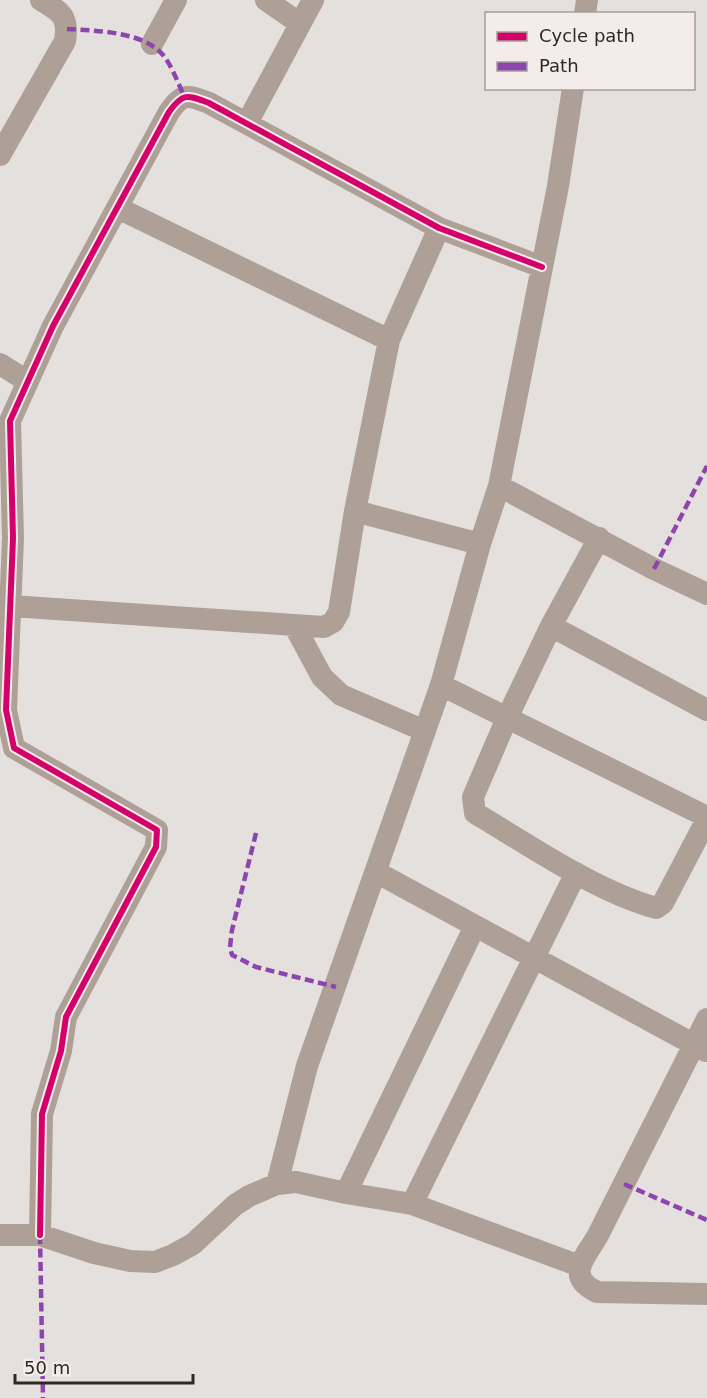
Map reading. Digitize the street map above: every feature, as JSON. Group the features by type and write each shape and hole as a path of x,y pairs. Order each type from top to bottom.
{"street":[{"path":"0,155 65,41 67,29 64,18 56,9 41,0"},
{"path":"152,44 176,0"},
{"path":"266,0 299,23"},
{"path":"247,123 313,0"},
{"path":"277,1184 307,1066 441,685 480,544 499,486 558,186 573,90"},
{"path":"40,1236 42,1114 61,1051 66,1017 156,847 157,830 7,754 6,710 11,606 6,538 10,421 54,326 169,112 184,96 192,96 209,103 439,228 542,267"},
{"path":"118,208 389,340"},
{"path":"11,606 324,627 333,622 339,612 355,511 389,340 439,228"},
{"path":"0,364 27,381"},
{"path":"499,486 707,594"},
{"path":"355,511 480,544"},
{"path":"441,685 507,718 707,818 663,903 656,908 641,904 576,873 475,813 473,797 507,718 551,626 598,538"},
{"path":"294,625 322,677 341,695 425,730"},
{"path":"551,626 707,710"},
{"path":"376,872 700,1049"},
{"path":"412,1204 576,873"},
{"path":"346,1193 475,926"},
{"path":"707,1019 700,1049 580,1266 578,1274 583,1284 597,1292 707,1294"},
{"path":"0,1235 40,1236 130,1261 155,1262 173,1256 192,1244 235,1205 249,1196 277,1184 296,1182 412,1204 580,1266"}],"marked path":[{"path":"67,29 118,34 143,41 154,47 169,64 184,96"},
{"path":"654,569 707,466"},
{"path":"256,833 232,930 230,947 232,955 256,967 336,987"},
{"path":"624,1184 707,1220"},
{"path":"40,1235 43,1398"}],"cycle path":[{"path":"40,1235 42,1114 61,1051 66,1017 156,847 157,830 14,748 6,710 13,538 10,421 53,326 169,112 178,101 186,97 209,103 439,228 542,267"}]}
